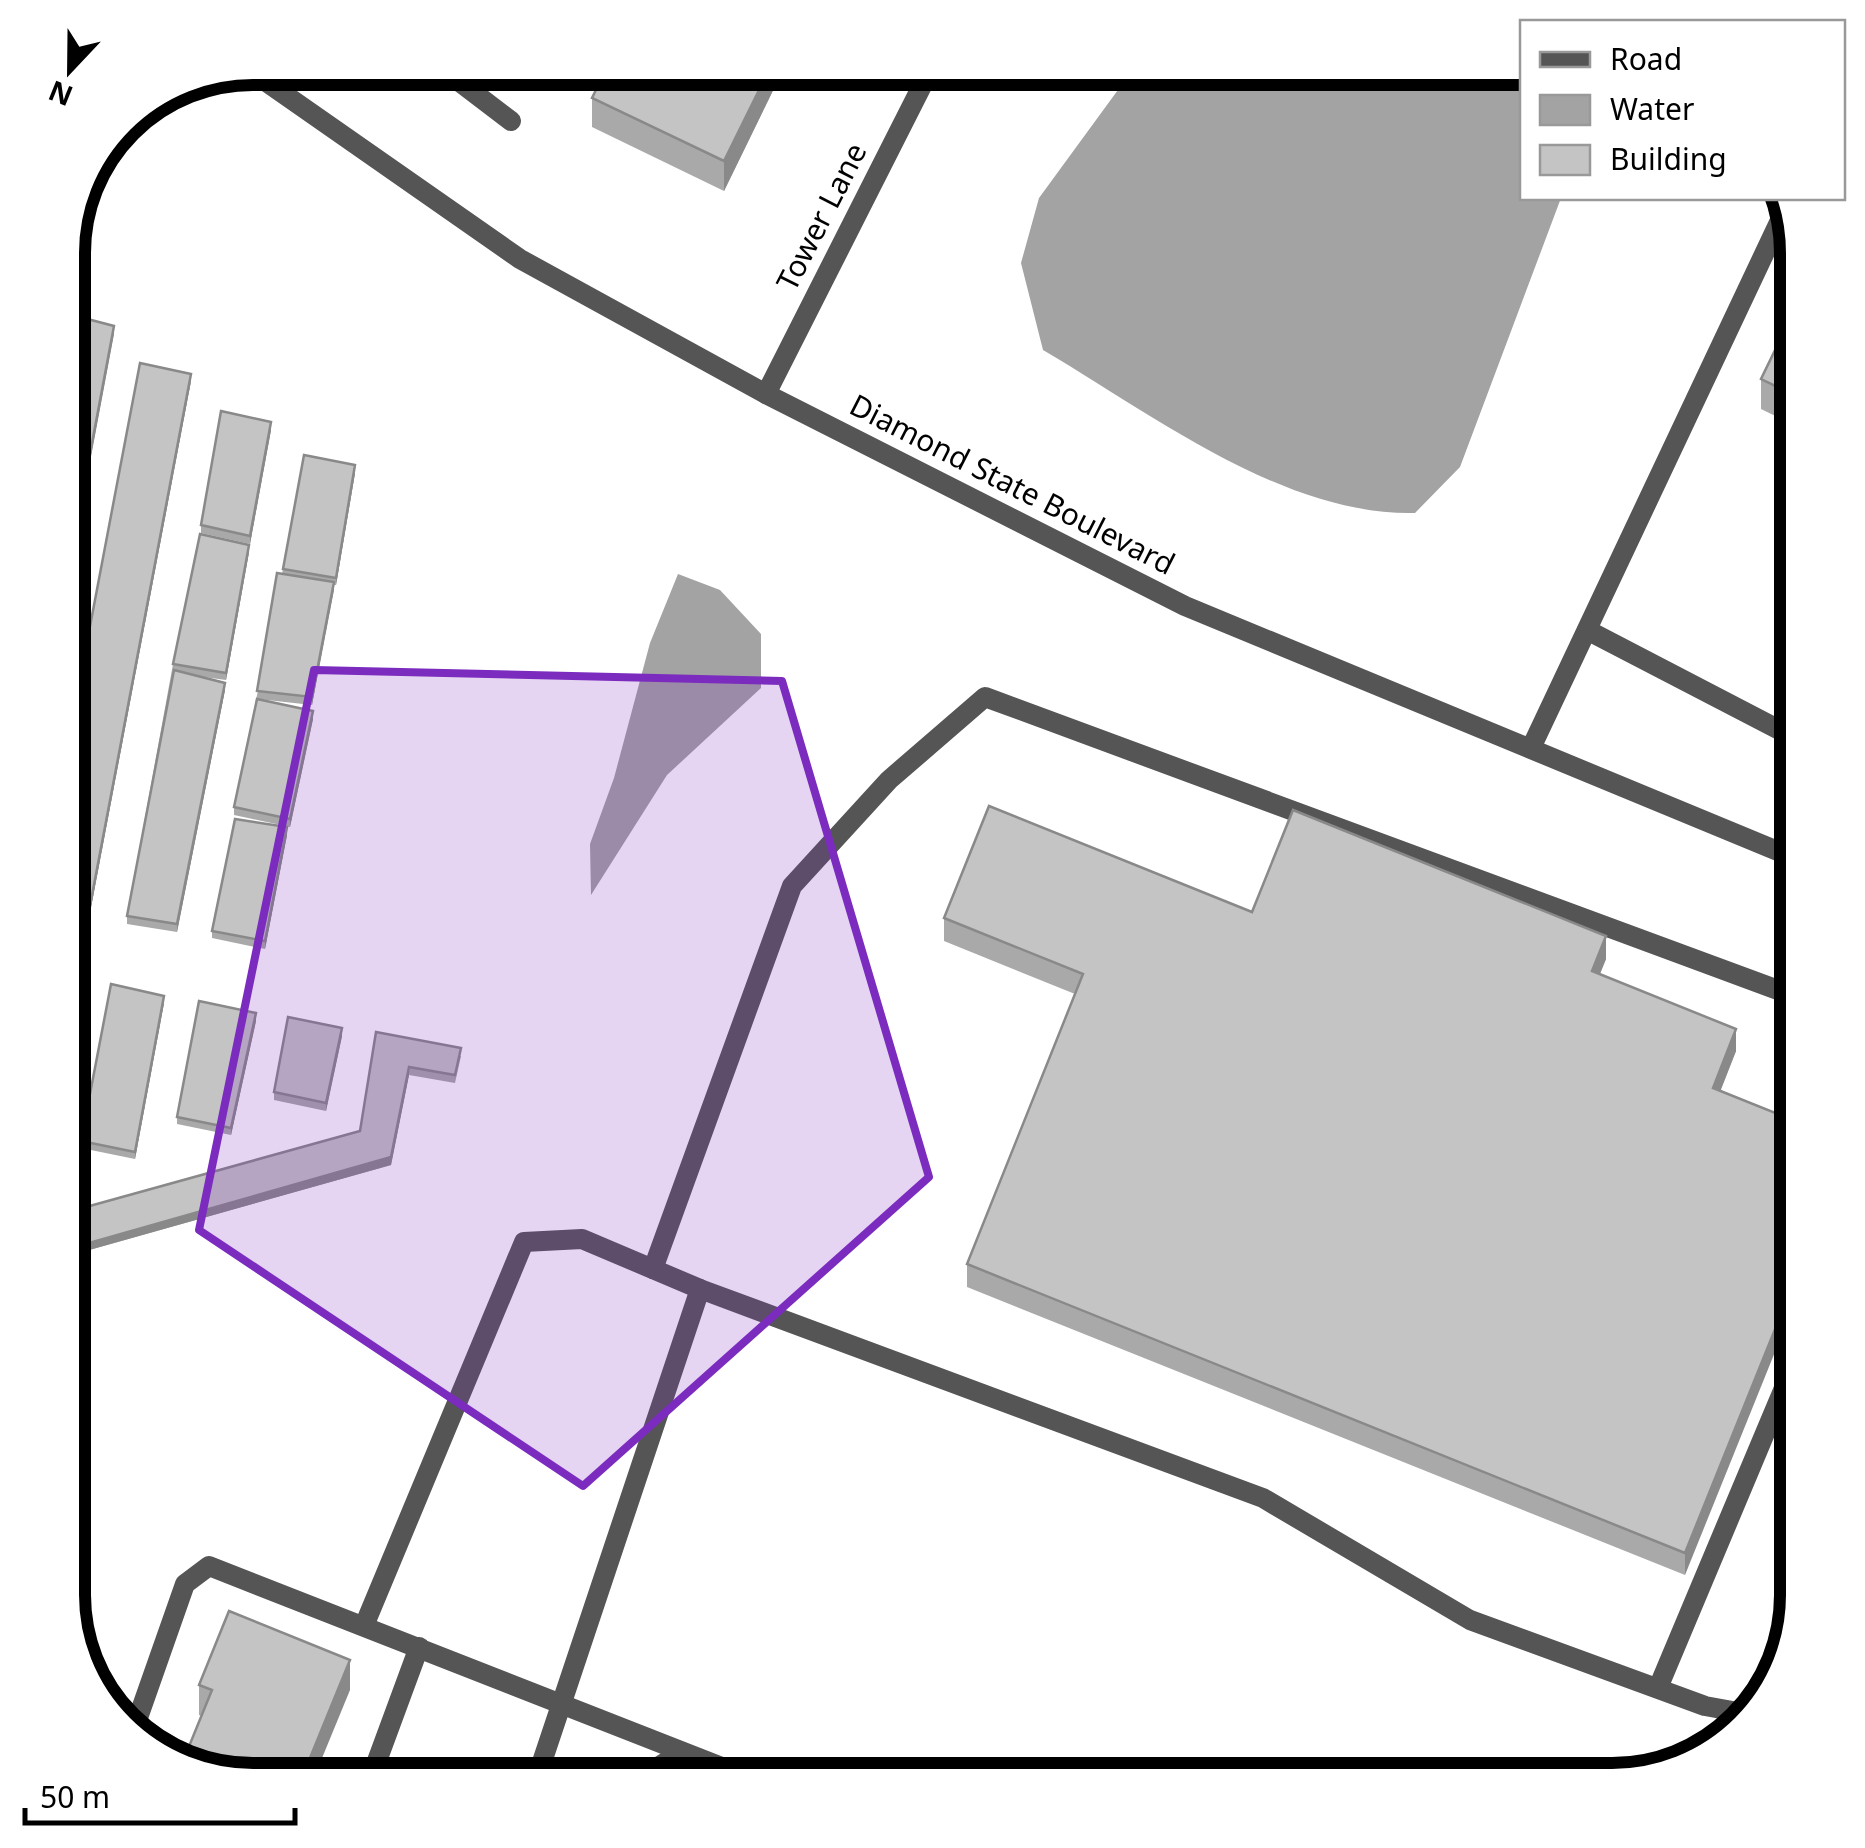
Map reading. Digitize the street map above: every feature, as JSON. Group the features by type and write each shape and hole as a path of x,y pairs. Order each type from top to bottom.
{"street":[{"name":"Diamond State Boulevard","path":"271,85 520,259 766,394 1185,606 1780,852"},
{"path":"464,85 511,120"},
{"name":"Tower Lane","path":"766,394 922,85"},
{"path":"1531,748 1778,226"},
{"path":"1587,630 1780,730"},
{"path":"653,1270 792,886 889,780 984,698 1780,990"},
{"path":"364,1626 524,1242 582,1239 700,1289 1263,1498 1470,1620 1705,1706 1732,1711"},
{"path":"541,1763 700,1289"},
{"path":"1658,1688 1780,1400"},
{"path":"138,1716 185,1584 209,1566 711,1763"},
{"path":"376,1763 418,1647"},
{"path":"665,1763 682,1752"}],"highlighted area":[{"path":"314,670 782,681 929,1177 583,1486 199,1230"}],"water":[{"path":"1122,85 1520,85 1520,200 1560,200 1460,467 1415,513 1366,509 1317,498 1268,480 1174,430 1043,350 1021,263 1039,198"},
{"path":"678,574 720,590 761,634 761,688 667,775 591,895 590,844 614,778 650,643"}],"building":[{"path":"598,85 762,85 724,161 592,98"},
{"path":"85,318 114,326 85,480"},
{"path":"1780,340 1780,388 1761,379"},
{"path":"140,363 191,374 89,911 85,910 85,653"},
{"path":"221,411 271,422 250,536 201,525"},
{"path":"304,455 355,465 336,578 283,569"},
{"path":"200,534 249,545 226,673 173,664"},
{"path":"277,573 334,582 312,697 257,691"},
{"path":"174,670 225,683 177,924 127,916"},
{"path":"257,699 313,711 290,819 234,807"},
{"path":"989,806 1252,912 1293,810 1606,936 1592,971 1736,1029 1713,1088 1780,1115 1780,1317 1685,1553 967,1264 1083,974 944,918"},
{"path":"235,819 287,827 265,941 212,931"},
{"path":"111,984 164,996 135,1152 85,1142 85,1120"},
{"path":"199,1001 256,1013 231,1128 177,1117"},
{"path":"288,1017 342,1028 326,1103 274,1092"},
{"path":"376,1032 461,1048 455,1075 409,1067 391,1157 85,1244 85,1207 360,1131"},
{"path":"229,1611 350,1660 308,1763 231,1762 188,1749 212,1690 199,1685"}]}
